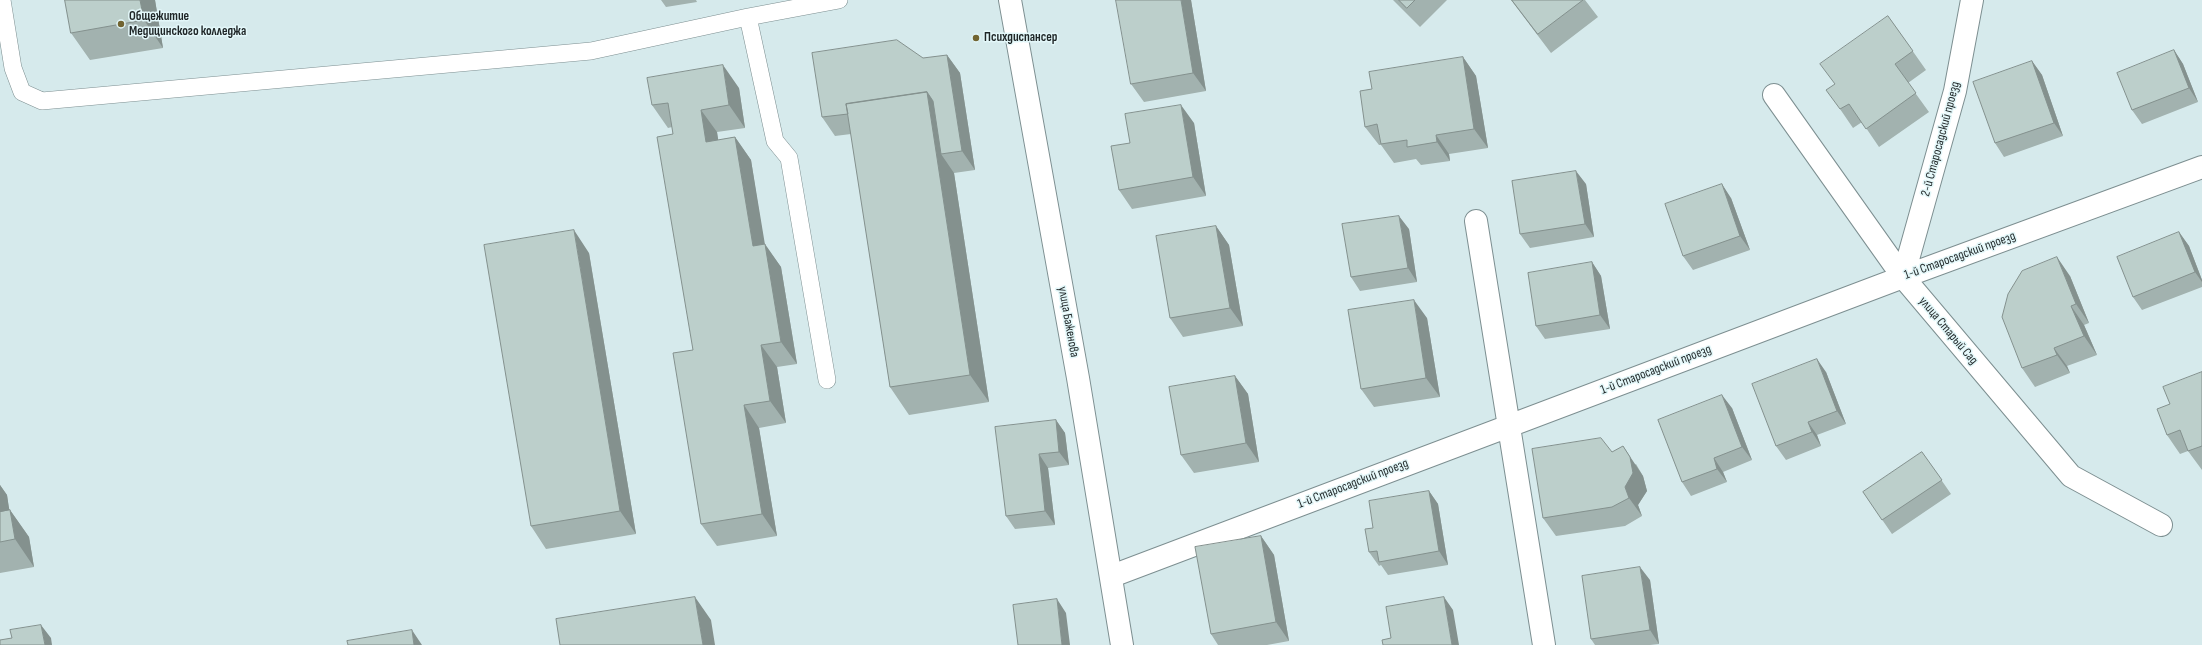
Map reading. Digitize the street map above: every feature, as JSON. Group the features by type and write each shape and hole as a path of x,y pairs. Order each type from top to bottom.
{"street":[{"name":"улица Баженова","path":"1010,0 1112,576 1122,645"},
{"name":"2-й Старосадский проезд","path":"1903,277 1955,92 1972,0"},
{"name":"улица Старый Сад","path":"1774,95 1903,277 2071,476 2161,525"},
{"name":"1-й Старосадский проезд","path":"1112,576 1903,277 2202,167"},
{"path":"1476,221 1544,645"}],"lane":[{"path":"2,0 13,68 22,92 42,101 590,51 748,17 839,0"},
{"path":"748,17 775,141 789,158 826,380"}],"building":[{"path":"65,0 140,0 144,20 71,33"},
{"path":"1116,0 1181,0 1193,73 1131,84"},
{"path":"1399,0 1415,0 1407,8"},
{"path":"1512,0 1583,0 1538,34"},
{"path":"1888,16 1913,51 1895,64 1916,93 1866,129 1849,104 1840,109 1826,90 1835,84 1820,64"},
{"path":"897,40 923,58 947,55 962,151 941,154 933,101 927,92 846,104 848,114 822,117 812,53"},
{"path":"2174,50 2189,88 2132,110 2117,73"},
{"path":"1463,57 1474,129 1436,135 1437,142 1407,147 1407,140 1381,144 1377,124 1365,127 1360,91 1372,89 1369,72"},
{"path":"2032,61 2054,123 1995,143 1973,82"},
{"path":"723,65 729,105 701,110 706,142 735,137 753,246 765,244 781,342 761,345 770,401 744,405 762,514 701,524 673,353 693,350 657,137 673,134 668,103 652,105 647,78"},
{"path":"927,92 970,375 890,387 846,104"},
{"path":"1181,105 1193,177 1119,190 1111,146 1130,143 1125,114"},
{"path":"1576,171 1585,224 1520,234 1512,181"},
{"path":"1722,184 1740,236 1683,256 1665,204"},
{"path":"1399,216 1408,268 1351,277 1342,224"},
{"path":"1216,226 1230,308 1170,318 1156,236"},
{"path":"574,230 620,511 531,526 484,245"},
{"path":"2179,232 2195,272 2133,297 2117,257"},
{"path":"2057,257 2076,304 2071,306 2084,336 2054,348 2057,355 2022,368 2002,317 2008,294 2022,271"},
{"path":"1592,262 1600,315 1536,326 1528,273"},
{"path":"1414,300 1426,378 1361,389 1348,310"},
{"path":"1817,359 1837,411 1808,422 1812,432 1776,446 1752,384"},
{"path":"2202,372 2202,446 2188,451 2180,430 2167,435 2157,409 2170,404 2163,387"},
{"path":"1235,376 1246,443 1181,455 1169,387"},
{"path":"1722,395 1742,447 1714,458 1717,469 1682,482 1658,420"},
{"path":"1056,420 1059,452 1039,454 1045,511 1006,516 995,427"},
{"path":"1601,438 1612,452 1623,446 1630,457 1633,473 1625,487 1629,498 1612,507 1543,518 1532,449"},
{"path":"1922,452 1942,480 1882,520 1863,492"},
{"path":"1429,491 1439,551 1379,562 1377,551 1369,552 1365,529 1373,528 1369,501"},
{"path":"10,510 15,539 0,542 0,512"},
{"path":"1261,536 1276,622 1211,634 1195,547"},
{"path":"1640,567 1650,630 1591,639 1582,576"},
{"path":"695,597 703,645 560,645 556,619"},
{"path":"1444,597 1452,645 1383,645 1382,640 1391,638 1386,607"},
{"path":"1057,599 1062,645 1018,645 1013,605"},
{"path":"41,625 45,645 0,645 0,640 12,638 10,630"},
{"path":"412,630 414,645 348,645 347,641"}],"place":[{"name":"Общежитие Медицинского колледжа","path":"121,24"},
{"name":"Психдиспансер","path":"976,38"}]}
